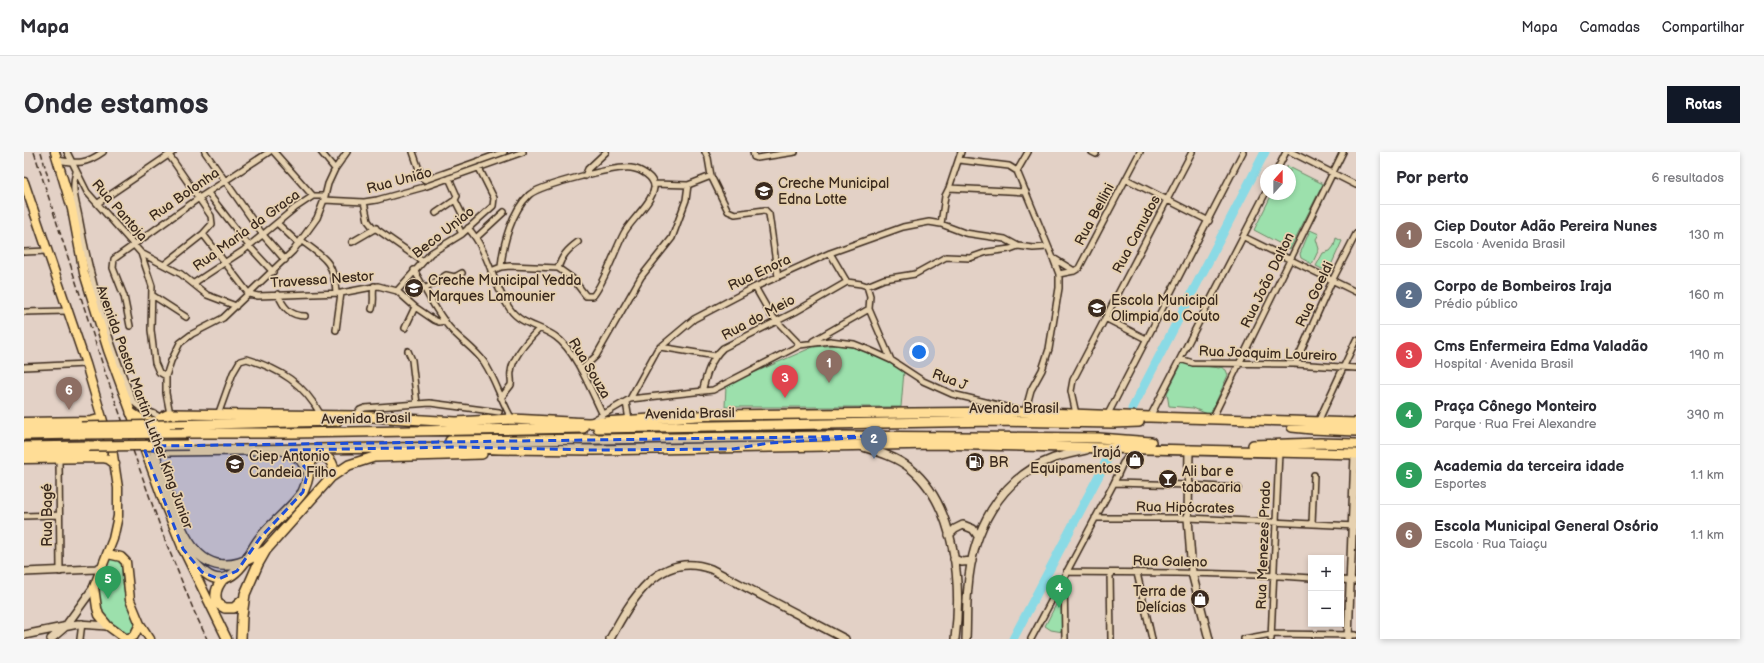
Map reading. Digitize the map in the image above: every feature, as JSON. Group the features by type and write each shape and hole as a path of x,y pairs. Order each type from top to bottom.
{"highway":[{"name":"Avenida Brasil","path":"170,414 321,415 456,422 497,416 512,419 588,423 714,415 1021,412 1356,423"},
{"path":"131,413 144,422 159,420 170,414"},
{"name":"Avenida Brasil","path":"24,435 167,425 274,424 386,418"},
{"path":"159,420 154,437 157,460 176,519 190,545 204,558 217,564 230,564 246,560 266,550"},
{"name":"Avenida Brasil","path":"24,428 185,433 293,433 995,421 1114,424 1159,422 1277,424 1312,429 1356,431"},
{"path":"369,431 408,425 456,422"},
{"path":"746,448 769,443 828,441 882,436"},
{"name":"Avenida Brasil","path":"24,447 336,445 468,441 882,436 1099,438 1145,442 1274,446 1320,443 1356,444"},
{"path":"468,441 482,444 573,450"},
{"path":"1320,443 1356,452"},
{"path":"24,454 454,447 586,450 935,444 1116,447 1279,452 1356,452"},
{"path":"281,450 300,459 308,471"},
{"path":"241,639 244,599 250,578 266,550 331,477 345,467 374,457 394,455 524,453 539,450"},
{"path":"244,599 234,608 225,608 218,604 215,593 218,585 223,579 233,574 246,560 260,538 303,492 308,471 313,459 322,456 332,463 333,466 331,477"},
{"path":"183,550 206,575 214,579 223,579"}],"main road":[{"name":"Avenida Pastor Martin Luther King Junior","path":"57,156 71,203 84,273 94,308 131,413 183,550 226,639"},
{"path":"24,182 26,196 47,251 86,364 115,464 118,488 118,516 108,554 94,587 96,608 99,615 108,626 126,639 134,636 140,624"},
{"path":"24,422 91,421 102,418"},
{"path":"24,459 103,458 108,459 115,464"},
{"path":"108,554 121,557 126,562 130,600 140,624 150,639"}],"street":[{"name":"Rua Pantoja","path":"67,152 83,187 141,252 150,277 152,295 151,330 155,363 159,372 166,376"},
{"path":"57,156 71,163 86,162 103,152"},
{"path":"205,152 263,235 285,260"},
{"name":"Rua Bolonha","path":"130,326 124,296 113,268 114,259 199,198 269,152"},
{"path":"274,152 313,196"},
{"path":"321,152 335,169"},
{"path":"170,414 166,393 166,376 171,360 183,339 223,318 285,260 300,242 316,218 335,169 347,152"},
{"path":"413,152 422,178 425,180 454,173 504,152"},
{"name":"Rua União","path":"313,196 364,202 404,192 449,178 454,173 479,168 500,161 513,154 523,152"},
{"path":"586,176 588,169 606,152"},
{"path":"705,152 708,158 711,176 731,214 761,210 768,211 770,216 778,277"},
{"path":"753,152 754,157 757,158 795,152"},
{"path":"941,224 945,196 961,152"},
{"path":"1017,170 1028,152"},
{"name":"Rua Bellini","path":"1074,271 1081,265 1140,152"},
{"name":"Rua Canudos","path":"1076,414 1071,391 1072,380 1192,152"},
{"path":"1107,416 1243,152"},
{"path":"1280,164 1286,152"},
{"path":"1291,152 1356,186"},
{"name":"Rua João Dalton","path":"1212,419 1344,152"},
{"path":"98,203 171,153 211,216 212,224 208,230 165,264"},
{"path":"498,154 500,161"},
{"path":"959,160 1009,166 1017,170 1059,274 1058,298 1049,349 1042,370 1021,412"},
{"name":"Beco Uniao","path":"397,291 422,261 431,253 462,234 494,204 494,198 479,168"},
{"path":"491,271 501,267 558,268 572,278 586,296 593,296 624,234 651,197 654,184 645,174 632,168 626,168 586,176 540,188 528,196 506,236 501,267"},
{"path":"76,172 73,191 94,288 108,334 133,401 140,409 157,414 159,420"},
{"path":"654,184 688,185 711,176"},
{"path":"436,213 455,200 457,193 449,178"},
{"path":"1126,178 1209,220"},
{"path":"581,370 596,356 641,277 672,238 686,200 688,185"},
{"path":"949,188 1026,192"},
{"path":"208,193 249,246 273,272"},
{"name":"Rua Maria da Graca","path":"194,283 249,246 278,224 295,208 313,196"},
{"path":"455,200 463,216 457,224 462,234"},
{"path":"1150,417 1262,200"},
{"path":"364,202 368,221 422,261"},
{"path":"476,237 504,212"},
{"name":"Rua Enora","path":"628,401 648,364 660,347 694,319 755,287 830,253 910,225 929,222 941,224 958,231 1005,240 1018,246"},
{"path":"278,224 326,260 334,271 339,292 336,330"},
{"path":"352,242 376,228"},
{"name":"Rua Souza","path":"468,228 476,237 501,296 512,312 519,318 549,333 563,343 581,370 603,414"},
{"path":"203,234 249,294"},
{"name":"Rua Goeldi","path":"1295,364 1332,281 1356,234"},
{"path":"1244,237 1356,292"},
{"path":"558,268 561,257 578,242"},
{"path":"830,253 847,282 867,286 884,279 915,274 946,257 970,258 987,252 1010,249 1018,246 1033,248 1048,247"},
{"path":"24,252 47,251"},
{"path":"141,252 165,264 194,283 207,295 236,306"},
{"path":"1053,258 1074,271"},
{"path":"414,270 424,289 445,321 484,362 493,377 504,406 512,419"},
{"path":"1059,274 1074,271"},
{"path":"424,289 446,275 455,277 462,273"},
{"name":"Rua do Meio","path":"702,392 707,373 716,356 727,345 776,321 847,282"},
{"path":"372,309 374,301 374,286"},
{"name":"Travessa Nestor","path":"249,294 258,296 339,292 374,286 397,291"},
{"path":"867,286 870,296 869,309 891,360"},
{"path":"755,287 776,321 800,345"},
{"path":"397,291 415,307 436,322 445,321"},
{"path":"278,294 287,310 298,316 305,316"},
{"path":"152,295 186,317"},
{"path":"405,328 415,307"},
{"name":"Rua J","path":"810,343 869,309"},
{"path":"24,312 67,311"},
{"path":"1105,318 1146,339"},
{"path":"501,398 511,385 511,373 517,358 525,344 539,329"},
{"path":"1318,422 1356,340"},
{"name":"Rua J","path":"628,401 702,392 718,388 800,345 830,341 854,344 891,360 923,381 952,394 1021,412"},
{"path":"660,347 716,356"},
{"path":"408,351 412,360 417,404"},
{"path":"218,415 233,373 240,361 247,359 283,373 293,380 309,396 321,415"},
{"name":"Rua Joaquim Loureiro","path":"1180,360 1193,363 1295,364 1356,368"},
{"path":"24,367 86,364"},
{"path":"588,423 628,401 629,420"},
{"path":"356,416 360,410 365,408 430,403 497,416 504,406"},
{"path":"386,418 388,407"},
{"path":"860,446 900,462 917,475 932,494 944,520 954,559 957,583 955,639"},
{"path":"966,639 968,587 972,561 978,536 995,502 1019,478 1030,470 1054,458 1096,447"},
{"path":"1116,447 1121,454 1123,463"},
{"path":"1031,639 1114,483 1123,463 1135,448"},
{"path":"1189,449 1188,518 1192,573 1209,639"},
{"name":"Rua Menezes Prado","path":"1271,636 1279,452"},
{"path":"1244,639 1271,636 1351,636 1356,452"},
{"name":"Rua Bagé","path":"59,459 58,515 60,572"},
{"path":"1312,524 1314,475"},
{"path":"1114,483 1238,488"},
{"path":"24,516 58,515"},
{"name":"Rua Hipócrates","path":"1095,518 1188,518 1354,526"},
{"path":"949,535 955,529 963,525 973,528 978,536"},
{"path":"954,559 962,562 972,561"},
{"path":"610,639 627,608 648,583 659,574 672,567 686,564 699,564 845,639"},
{"path":"24,572 60,572 96,569 103,566"},
{"path":"1110,573 1111,639"},
{"path":"1137,573 1152,639"},
{"name":"Rua Galeno","path":"1065,574 1192,573 1273,575 1308,578"},
{"path":"1065,574 1065,639"},
{"path":"51,639 65,627 94,587"},
{"path":"1054,594 1059,594 1064,599"},
{"path":"80,639 82,623"},
{"path":"24,635 82,623 108,626"}],"highlighted area":[{"path":"882,436 769,443 733,449 594,450 455,447 291,450 308,471 303,492 260,538 237,571 219,579 202,572 183,549 145,451 155,451 154,446"}],"green space":[{"path":"1296,170 1323,184 1290,249 1254,230 1269,200 1296,200"},
{"path":"1310,230 1319,234 1316,239 1319,249 1312,264 1301,258 1300,254"},
{"path":"1336,238 1342,241 1328,272 1316,266 1323,253 1330,251 1334,246"},
{"path":"838,345 863,351 904,371 901,407 725,407 726,385 813,347"},
{"path":"1182,363 1221,367 1226,370 1228,375 1210,415 1193,408 1169,406 1167,393"},
{"path":"112,558 121,561 124,589 135,619 137,631 127,635 107,618 102,611 100,603 99,595 101,585 108,561"},
{"path":"1064,589 1063,632 1051,630 1045,626"}],"waterway":[{"path":"1132,409 1265,152"},
{"path":"1013,639 1108,458"}],"railway":[{"path":"34,152 106,375 165,540 207,639"},
{"path":"41,152 49,181"}],"place":[{"name":"Creche Municipal Edna Lotte","path":"764,191"},
{"name":"Creche Municipal Yedda Marques Lamounier","path":"414,288"},
{"name":"Escola Municipal Olimpia do Couto","path":"1097,308"},
{"name":"Ciep Doutor Adão Pereira Nunes","path":"829,383"},
{"name":"Cms Enfermeira Edma Valadão","path":"785,398"},
{"name":"Escola Municipal General Osório","path":"69,410"},
{"name":"Corpo de Bombeiros Iraja","path":"874,459"},
{"name":"Irajá Equipamentos","path":"1135,460"},
{"name":"BR","path":"975,462"},
{"name":"Ciep Antonio Candeia Filho","path":"235,464"},
{"name":"Ali bar e tabacaria","path":"1168,479"},
{"name":"Academia da terceira idade","path":"108,599"},
{"name":"Terra de Delícias","path":"1200,599"},
{"name":"Praça Cônego Monteiro","path":"1059,608"}]}
